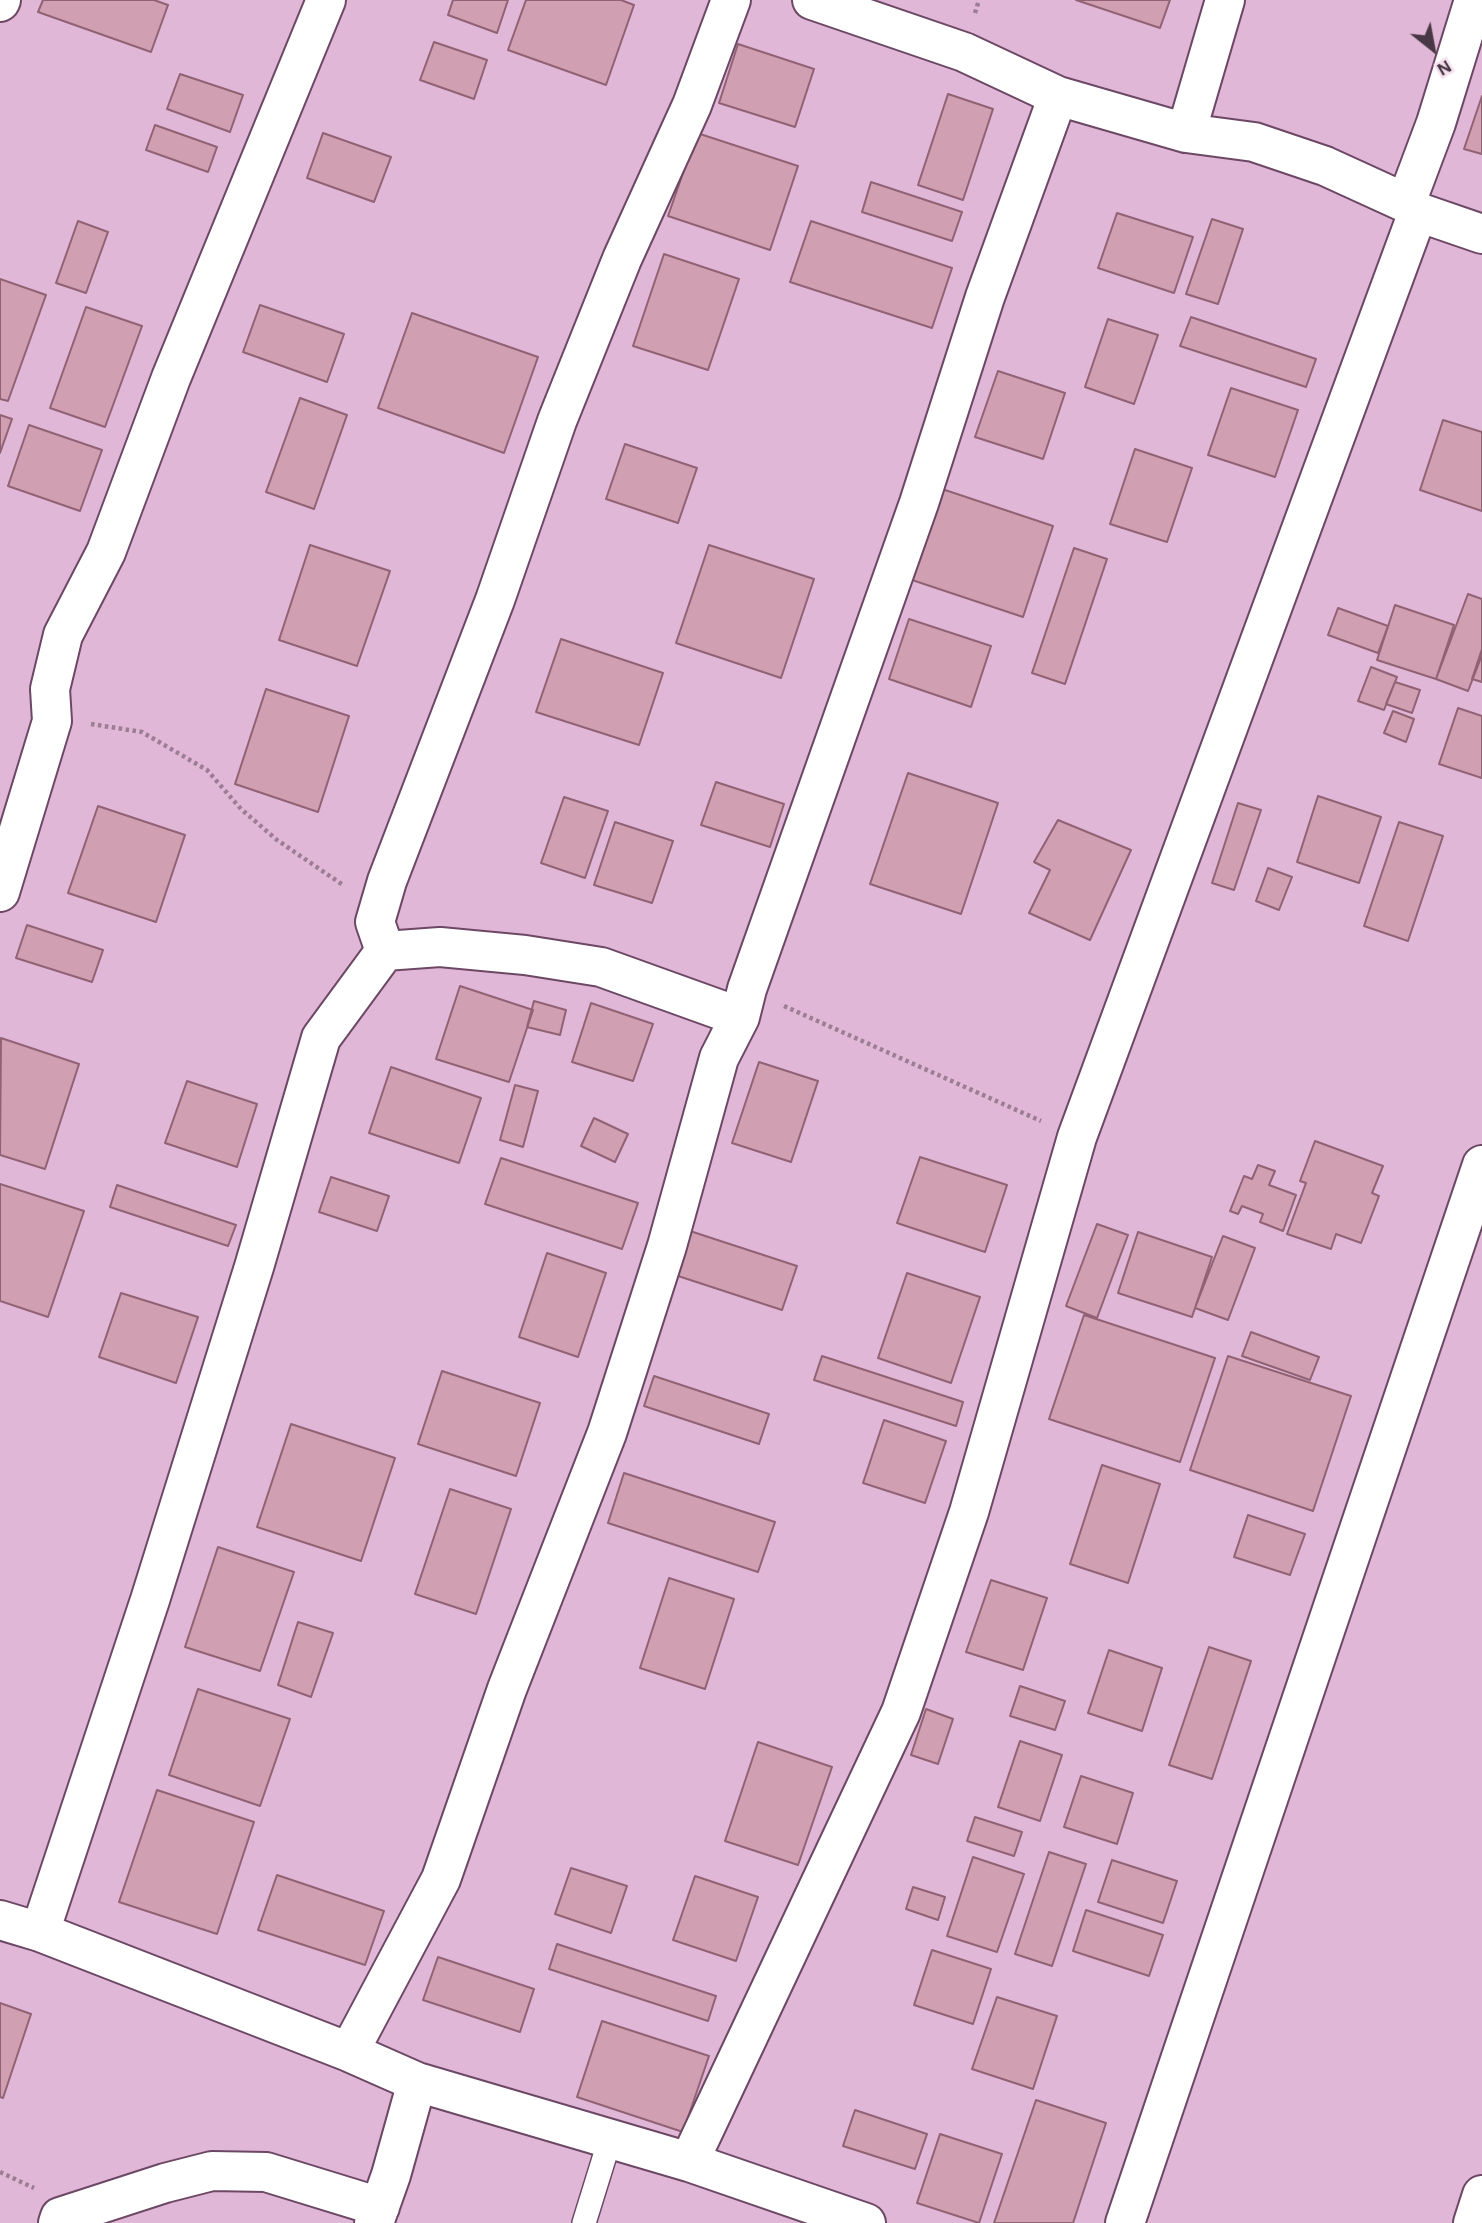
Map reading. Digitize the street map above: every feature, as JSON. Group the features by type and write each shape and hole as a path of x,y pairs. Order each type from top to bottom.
{"street":[{"path":"0,892 52,721 50,689 63,635 106,552 171,378 326,0"},
{"path":"385,951 375,922 387,881 495,600 557,421 621,259 692,105 731,0"},
{"path":"812,0 964,52 1058,96 1186,133 1254,142 1325,166 1412,207 1482,234"},
{"path":"1186,133 1225,0"},
{"path":"689,2162 901,1712 969,1512 1077,1138 1412,207 1474,0"},
{"path":"349,2052 441,1880 507,1689 607,1433 667,1246 719,1058 744,1003 919,503 985,297 1058,96"},
{"path":"40,1931 150,1600 254,1267 321,1038 385,951 440,947 525,955 601,967 744,1003"},
{"path":"1125,2223 1482,1166"},
{"path":"0,1920 40,1931 349,2052 416,2082 689,2162 866,2223"},
{"path":"58,2223 60,2217 165,2183 212,2171 267,2172 377,2215 391,2175 416,2082"},
{"path":"1472,2223 1482,2195"}],"lane":[{"path":"584,2223 610,2139"}],"path":[{"path":"52,721 142,732 207,770 241,809 277,840 344,886"},
{"path":"744,1003 1077,1138"}],"building":[{"path":"43,0 154,0 168,5 151,52 38,12"},
{"path":"453,0 508,0 497,33 448,15"},
{"path":"526,0 621,0 634,5 606,85 508,50"},
{"path":"1076,0 1170,0 1160,28"},
{"path":"434,42 487,60 474,99 420,80"},
{"path":"738,44 814,69 795,127 719,103"},
{"path":"180,74 243,95 230,132 167,109"},
{"path":"948,94 993,109 963,200 918,185"},
{"path":"1482,96 1482,154 1464,149"},
{"path":"155,125 217,147 208,172 146,150"},
{"path":"323,133 391,157 374,202 307,178"},
{"path":"697,133 798,166 770,250 668,216"},
{"path":"871,182 962,212 952,241 862,212"},
{"path":"1117,213 1193,237 1174,293 1098,268"},
{"path":"1212,219 1243,229 1218,304 1186,294"},
{"path":"78,221 108,232 86,293 56,283"},
{"path":"811,221 952,268 932,328 790,282"},
{"path":"664,254 739,279 708,370 633,346"},
{"path":"0,279 46,295 8,401 0,399"},
{"path":"260,305 344,334 327,382 243,352"},
{"path":"86,307 142,326 105,427 50,408"},
{"path":"412,313 538,357 504,453 378,408"},
{"path":"1191,317 1316,359 1306,387 1180,346"},
{"path":"1108,319 1158,335 1134,404 1085,387"},
{"path":"998,371 1065,393 1043,459 975,437"},
{"path":"1231,388 1298,410 1275,477 1208,455"},
{"path":"300,398 347,415 314,509 266,492"},
{"path":"0,415 12,419 0,453"},
{"path":"1443,420 1482,432 1482,511 1420,490"},
{"path":"29,425 102,450 80,511 8,486"},
{"path":"625,444 697,468 678,523 606,499"},
{"path":"1135,449 1192,468 1167,542 1110,524"},
{"path":"942,489 1053,526 1023,617 912,580"},
{"path":"310,545 390,571 357,666 279,640"},
{"path":"709,545 814,579 781,678 676,643"},
{"path":"1074,548 1107,559 1065,684 1032,673"},
{"path":"1468,594 1482,599 1482,655 1468,691 1436,679"},
{"path":"1395,605 1454,625 1436,679 1377,660"},
{"path":"1338,608 1388,626 1378,653 1328,635"},
{"path":"909,619 991,646 971,707 889,679"},
{"path":"561,639 663,673 639,745 536,712"},
{"path":"1482,649 1482,682 1472,679"},
{"path":"1371,667 1397,677 1384,710 1358,701"},
{"path":"1395,682 1420,690 1412,713 1386,704"},
{"path":"266,689 349,716 318,812 235,784"},
{"path":"1458,708 1482,716 1482,778 1439,764"},
{"path":"1393,711 1414,719 1406,742 1384,733"},
{"path":"908,773 998,803 961,914 870,884"},
{"path":"716,782 784,804 770,847 701,825"},
{"path":"1318,796 1381,817 1359,883 1297,862"},
{"path":"564,797 608,811 585,878 541,863"},
{"path":"1238,803 1261,810 1234,890 1212,883"},
{"path":"98,806 185,835 156,922 68,893"},
{"path":"1058,820 1131,850 1090,940 1029,913 1050,870 1034,862"},
{"path":"615,822 673,841 652,903 594,885"},
{"path":"1399,822 1443,836 1408,941 1364,926"},
{"path":"1268,868 1292,877 1279,910 1256,901"},
{"path":"27,925 103,950 92,982 16,958"},
{"path":"460,986 533,1010 509,1082 436,1059"},
{"path":"534,1001 566,1010 560,1035 527,1027"},
{"path":"591,1003 653,1024 633,1081 572,1062"},
{"path":"1,1038 79,1064 45,1169 0,1155"},
{"path":"759,1062 818,1081 791,1162 732,1143"},
{"path":"391,1067 481,1098 459,1163 369,1133"},
{"path":"187,1081 257,1104 237,1167 165,1143"},
{"path":"515,1085 538,1091 523,1147 500,1140"},
{"path":"594,1118 628,1134 615,1162 581,1146"},
{"path":"1315,1141 1383,1166 1372,1193 1379,1196 1361,1243 1336,1234 1331,1249 1287,1234 1306,1183 1300,1181"},
{"path":"920,1157 1007,1185 985,1252 897,1223"},
{"path":"501,1158 638,1203 622,1249 485,1204"},
{"path":"1258,1165 1275,1171 1269,1185 1296,1195 1283,1231 1260,1222 1263,1214 1242,1206 1238,1214 1230,1211 1244,1176 1252,1179"},
{"path":"331,1177 389,1196 377,1231 319,1212"},
{"path":"0,1184 84,1211 48,1317 0,1301"},
{"path":"117,1185 236,1225 228,1246 110,1207"},
{"path":"1097,1224 1128,1235 1097,1318 1066,1306"},
{"path":"690,1231 797,1266 782,1310 675,1275"},
{"path":"1138,1232 1212,1257 1192,1317 1118,1293"},
{"path":"1223,1236 1255,1248 1228,1320 1195,1308"},
{"path":"547,1253 606,1273 578,1357 519,1337"},
{"path":"907,1273 980,1297 951,1383 878,1358"},
{"path":"121,1293 198,1317 176,1383 99,1357"},
{"path":"1084,1315 1215,1358 1180,1462 1049,1419"},
{"path":"1251,1332 1319,1357 1310,1380 1242,1356"},
{"path":"822,1356 963,1402 956,1426 814,1380"},
{"path":"1228,1356 1351,1396 1313,1511 1190,1470"},
{"path":"442,1371 540,1403 516,1476 418,1444"},
{"path":"654,1376 769,1414 759,1444 644,1406"},
{"path":"884,1420 946,1441 925,1503 863,1483"},
{"path":"291,1424 395,1458 361,1561 257,1527"},
{"path":"1102,1465 1160,1484 1128,1583 1070,1564"},
{"path":"624,1473 775,1522 758,1572 608,1523"},
{"path":"450,1489 511,1509 476,1614 415,1594"},
{"path":"1248,1515 1305,1534 1290,1575 1234,1557"},
{"path":"218,1547 294,1572 260,1671 185,1647"},
{"path":"669,1578 734,1599 705,1689 640,1668"},
{"path":"991,1580 1047,1598 1023,1670 966,1652"},
{"path":"298,1622 333,1633 311,1697 278,1685"},
{"path":"1209,1647 1251,1661 1212,1779 1169,1765"},
{"path":"1109,1650 1162,1668 1142,1731 1088,1713"},
{"path":"1020,1686 1065,1701 1055,1730 1010,1716"},
{"path":"198,1689 290,1719 260,1806 169,1775"},
{"path":"926,1709 953,1719 938,1764 911,1755"},
{"path":"1020,1741 1062,1755 1040,1821 998,1807"},
{"path":"758,1742 832,1767 798,1865 725,1841"},
{"path":"1081,1776 1133,1793 1117,1844 1064,1827"},
{"path":"157,1790 254,1822 217,1934 119,1902"},
{"path":"975,1817 1022,1832 1014,1856 967,1841"},
{"path":"1049,1852 1086,1864 1052,1966 1015,1954"},
{"path":"973,1857 1024,1874 997,1952 947,1936"},
{"path":"1112,1860 1177,1881 1163,1923 1098,1902"},
{"path":"571,1868 627,1886 611,1933 555,1914"},
{"path":"277,1875 384,1911 365,1965 258,1930"},
{"path":"695,1876 758,1897 736,1961 673,1940"},
{"path":"913,1887 945,1897 938,1920 906,1909"},
{"path":"1086,1910 1163,1935 1149,1976 1073,1951"},
{"path":"557,1944 716,1996 708,2021 549,1969"},
{"path":"932,1950 991,1969 973,2024 914,2005"},
{"path":"438,1957 534,1989 520,2032 423,2000"},
{"path":"997,1997 1057,2016 1033,2089 972,2069"},
{"path":"0,2003 31,2014 3,2098 0,2097"},
{"path":"602,2021 709,2056 683,2132 577,2097"},
{"path":"1036,2100 1106,2123 1073,2223 994,2223"},
{"path":"855,2110 927,2134 915,2169 843,2146"},
{"path":"940,2134 1002,2154 979,2223 917,2203"}]}
